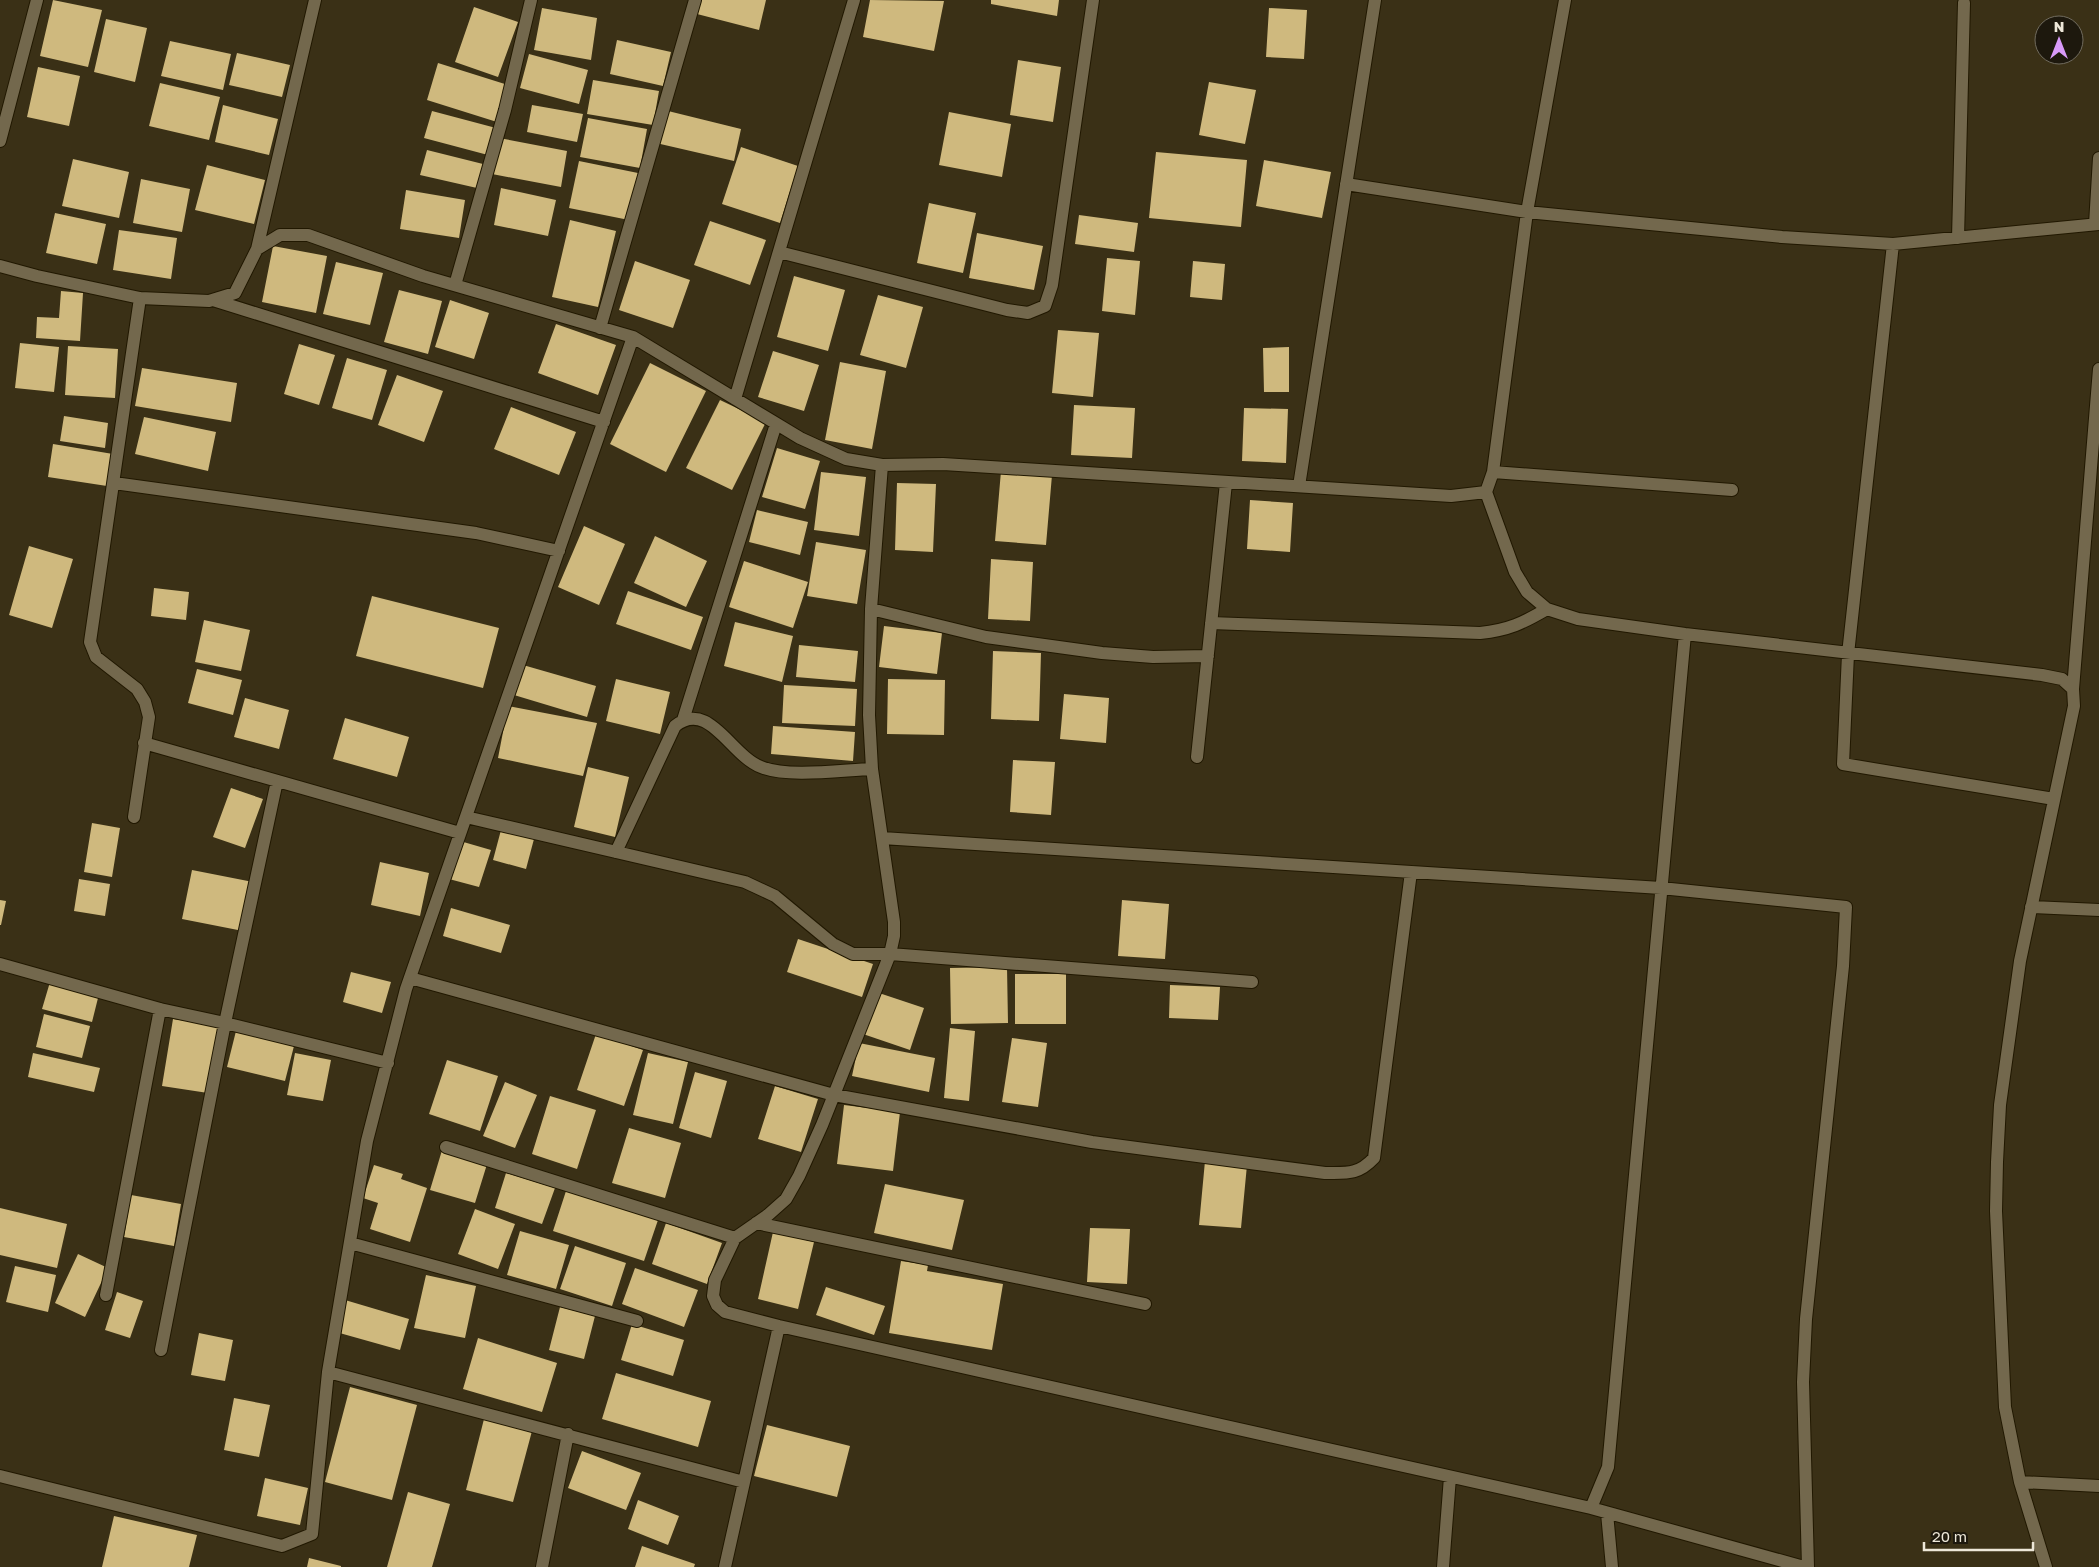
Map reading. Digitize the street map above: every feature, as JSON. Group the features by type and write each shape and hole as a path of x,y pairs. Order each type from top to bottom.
{"street":[{"path":"0,141 37,0"},
{"path":"213,300 235,293 257,248 315,0"},
{"path":"455,286 505,110 531,0"},
{"path":"600,328 695,0"},
{"path":"735,399 854,0"},
{"path":"779,252 1007,310 1028,313 1045,306 1052,285 1093,0"},
{"path":"1299,486 1375,0"},
{"path":"1565,0 1526,212 1493,472 1486,492 1515,572 1526,592 1547,609 1578,619 1848,654 2042,675 2062,679 2073,689"},
{"path":"1958,238 1964,3"},
{"path":"1346,184 1526,212 1782,237 1893,244 2097,224 2099,158"},
{"path":"257,248 280,235 308,235 423,276 633,338 800,438 846,459 882,465 944,464 1451,496 1486,492"},
{"path":"1893,244 1848,654 1843,764 2054,799"},
{"path":"0,266 37,276 140,298 213,300 604,422"},
{"path":"134,817 149,717 146,702 136,689 96,657 90,642 140,298"},
{"path":"0,1476 282,1546 312,1534 328,1372 367,1141 410,978 633,338"},
{"path":"2046,1567 2020,1482 2005,1407 1996,1211 1997,1162 2000,1105 2020,961 2074,706 2073,689 2099,368"},
{"path":"683,720 776,424"},
{"path":"882,465 870,609 869,715 872,769 894,922 894,936 890,954 834,1095 799,1176 786,1199 735,1238 715,1280 713,1296 717,1305 725,1312 779,1326 1591,1508 1804,1567"},
{"path":"1493,472 1732,490"},
{"path":"114,483 476,533 558,551"},
{"path":"1197,756 1226,483"},
{"path":"870,609 986,637 1102,653 1153,657 1208,656"},
{"path":"1211,623 1480,633 1502,631 1526,621 1547,609"},
{"path":"1591,1508 1608,1467 1685,634"},
{"path":"616,852 675,726 683,720 697,718 713,725 745,759 763,768 794,772 872,769"},
{"path":"144,743 460,833"},
{"path":"161,1350 225,1023 277,781"},
{"path":"466,817 745,882 775,896 833,944 853,954 890,954 1252,982"},
{"path":"882,838 1661,888 1846,907 1843,966 1806,1319 1803,1382 1808,1567"},
{"path":"410,978 834,1095 1092,1142 1324,1173 1352,1173 1365,1168 1374,1158 1411,872"},
{"path":"2031,906 2099,910"},
{"path":"0,964 160,1009 388,1063"},
{"path":"106,1295 160,1009"},
{"path":"446,1147 735,1238"},
{"path":"756,1223 1145,1304"},
{"path":"350,1243 636,1321"},
{"path":"725,1567 779,1326"},
{"path":"328,1372 744,1482"},
{"path":"542,1567 568,1434"},
{"path":"1443,1567 1450,1477"},
{"path":"2020,1482 2099,1486"},
{"path":"1607,1512 1612,1567"}],"building":[{"path":"53,0 102,10 88,67 40,56"},
{"path":"700,0 766,0 759,30 697,14"},
{"path":"870,0 944,1 934,51 863,37"},
{"path":"991,0 1059,0 1057,16 991,4"},
{"path":"474,7 518,22 498,77 455,62"},
{"path":"542,8 597,18 591,60 534,50"},
{"path":"1269,8 1307,10 1304,59 1266,57"},
{"path":"106,19 147,28 135,82 94,72"},
{"path":"617,40 671,52 663,86 610,74"},
{"path":"170,41 231,54 223,90 161,76"},
{"path":"237,53 290,65 282,97 229,85"},
{"path":"529,54 588,70 579,104 520,88"},
{"path":"1018,60 1061,67 1053,122 1010,115"},
{"path":"438,63 508,85 497,122 427,100"},
{"path":"38,67 80,76 69,126 27,117"},
{"path":"593,80 659,91 653,125 587,114"},
{"path":"1209,82 1256,90 1245,144 1199,135"},
{"path":"160,83 220,97 209,140 149,126"},
{"path":"223,105 278,119 269,155 215,142"},
{"path":"532,105 583,114 577,142 527,132"},
{"path":"664,110 741,129 734,161 656,143"},
{"path":"432,111 496,128 488,155 424,138"},
{"path":"949,112 1011,124 1002,177 939,165"},
{"path":"588,118 647,129 640,168 580,157"},
{"path":"499,138 567,151 561,187 492,174"},
{"path":"741,147 798,166 780,223 722,204"},
{"path":"427,150 483,164 477,188 420,175"},
{"path":"1156,152 1247,160 1241,227 1149,218"},
{"path":"73,159 129,172 119,218 62,206"},
{"path":"1264,160 1331,172 1322,218 1256,206"},
{"path":"579,161 638,173 629,220 569,208"},
{"path":"207,165 265,180 254,224 195,210"},
{"path":"141,179 190,189 182,232 133,223"},
{"path":"501,188 556,200 548,236 494,225"},
{"path":"406,190 465,200 459,238 400,229"},
{"path":"929,203 976,213 963,273 917,263"},
{"path":"55,213 106,224 97,264 46,253"},
{"path":"1079,215 1138,223 1134,252 1075,244"},
{"path":"570,220 616,231 598,307 552,297"},
{"path":"710,221 766,240 750,285 694,265"},
{"path":"119,230 177,238 171,279 113,270"},
{"path":"977,233 1043,246 1034,290 969,278"},
{"path":"273,246 327,256 316,313 262,302"},
{"path":"1107,258 1140,261 1135,315 1102,311"},
{"path":"635,261 690,280 673,328 619,310"},
{"path":"1193,261 1225,264 1222,300 1190,297"},
{"path":"336,262 383,273 370,325 323,314"},
{"path":"794,276 845,290 828,351 777,337"},
{"path":"399,290 442,301 428,354 384,342"},
{"path":"61,291 83,293 80,341 36,338 37,317 59,318"},
{"path":"878,295 923,307 906,368 860,355"},
{"path":"450,300 489,313 474,359 435,347"},
{"path":"556,324 616,345 598,395 538,373"},
{"path":"1058,330 1099,333 1093,397 1052,393"},
{"path":"20,343 59,347 54,392 15,388"},
{"path":"299,344 335,355 319,405 284,394"},
{"path":"68,346 118,349 115,398 65,395"},
{"path":"1289,347 1289,392 1264,392 1263,348"},
{"path":"773,351 819,365 804,411 758,397"},
{"path":"347,358 387,370 372,420 332,408"},
{"path":"840,362 886,371 872,449 825,440"},
{"path":"650,363 706,391 666,472 610,444"},
{"path":"142,368 237,383 231,422 135,406"},
{"path":"397,375 443,391 424,442 378,425"},
{"path":"720,400 766,422 732,490 686,468"},
{"path":"1074,405 1135,408 1132,458 1071,455"},
{"path":"511,407 576,432 559,475 494,449"},
{"path":"1244,408 1288,409 1286,463 1242,461"},
{"path":"64,416 108,423 105,448 60,441"},
{"path":"144,417 216,432 208,471 135,454"},
{"path":"53,444 113,454 107,486 48,477"},
{"path":"777,448 820,461 805,509 762,497"},
{"path":"1001,471 1052,475 1046,545 995,541"},
{"path":"821,472 866,477 859,536 814,530"},
{"path":"897,483 936,484 933,552 895,550"},
{"path":"1250,500 1293,503 1290,552 1247,549"},
{"path":"757,510 808,522 800,555 749,542"},
{"path":"584,526 625,544 599,605 558,587"},
{"path":"655,536 707,561 686,607 634,583"},
{"path":"816,542 866,550 857,604 807,596"},
{"path":"29,546 73,559 52,628 9,615"},
{"path":"991,559 1033,562 1030,621 988,619"},
{"path":"744,561 808,582 793,628 729,607"},
{"path":"154,588 189,592 186,620 151,616"},
{"path":"628,591 703,617 691,650 616,624"},
{"path":"372,596 499,628 483,688 356,656"},
{"path":"204,620 250,630 241,671 195,662"},
{"path":"735,622 793,636 782,682 724,666"},
{"path":"884,626 942,633 937,674 879,667"},
{"path":"799,645 858,651 855,682 796,677"},
{"path":"993,651 1041,653 1039,721 991,719"},
{"path":"523,665 596,686 587,717 514,695"},
{"path":"197,669 242,680 233,715 188,703"},
{"path":"616,679 670,692 660,734 606,721"},
{"path":"888,679 945,680 944,735 887,734"},
{"path":"784,685 857,689 855,726 782,723"},
{"path":"1064,694 1109,698 1106,743 1060,739"},
{"path":"245,698 289,710 279,749 234,737"},
{"path":"508,706 597,723 583,776 498,758"},
{"path":"345,718 409,737 397,777 333,759"},
{"path":"773,726 855,732 853,761 771,754"},
{"path":"1013,760 1055,762 1051,815 1010,812"},
{"path":"588,767 629,777 615,837 574,827"},
{"path":"231,788 263,799 245,848 213,837"},
{"path":"92,823 120,828 112,877 84,872"},
{"path":"501,830 534,839 526,869 493,860"},
{"path":"460,841 491,850 479,887 449,879"},
{"path":"380,862 429,873 420,916 371,905"},
{"path":"192,870 253,882 243,931 182,919"},
{"path":"79,879 110,884 105,916 74,911"},
{"path":"0,900 6,901 1,925 0,925"},
{"path":"1122,900 1169,904 1165,959 1118,956"},
{"path":"451,908 510,925 501,953 443,936"},
{"path":"798,939 873,964 862,997 787,972"},
{"path":"1007,967 1008,1023 951,1024 950,968"},
{"path":"351,972 391,982 382,1013 343,1002"},
{"path":"1015,974 1066,974 1066,1024 1015,1024"},
{"path":"50,982 99,994 92,1022 42,1009"},
{"path":"1170,985 1220,987 1218,1020 1169,1018"},
{"path":"876,992 924,1008 910,1050 863,1034"},
{"path":"44,1014 90,1026 82,1058 36,1047"},
{"path":"173,1019 219,1026 208,1093 162,1086"},
{"path":"950,1028 975,1031 969,1101 944,1098"},
{"path":"236,1031 294,1046 285,1081 227,1067"},
{"path":"596,1034 643,1050 624,1106 577,1090"},
{"path":"1012,1038 1047,1043 1038,1107 1002,1102"},
{"path":"859,1043 935,1058 929,1092 852,1076"},
{"path":"33,1053 100,1068 94,1092 28,1077"},
{"path":"295,1053 331,1060 323,1101 287,1095"},
{"path":"648,1053 688,1062 673,1124 633,1115"},
{"path":"447,1060 498,1076 480,1131 429,1114"},
{"path":"695,1072 727,1081 711,1138 679,1128"},
{"path":"505,1082 537,1095 515,1148 483,1136"},
{"path":"775,1086 818,1099 801,1152 758,1139"},
{"path":"550,1096 596,1110 577,1169 532,1154"},
{"path":"844,1105 900,1112 893,1171 837,1164"},
{"path":"629,1128 681,1143 665,1198 612,1183"},
{"path":"443,1147 488,1161 475,1203 430,1190"},
{"path":"1205,1161 1247,1165 1241,1228 1199,1225"},
{"path":"374,1165 403,1174 401,1179 427,1188 410,1242 370,1229 378,1203 363,1198"},
{"path":"506,1173 555,1188 542,1224 495,1208"},
{"path":"885,1184 964,1200 952,1250 874,1233"},
{"path":"566,1191 658,1220 644,1261 553,1231"},
{"path":"131,1195 181,1204 174,1246 124,1237"},
{"path":"0,1208 67,1224 57,1268 0,1255"},
{"path":"475,1209 515,1224 498,1269 458,1254"},
{"path":"666,1223 722,1243 707,1284 652,1264"},
{"path":"1090,1228 1130,1229 1127,1284 1087,1282"},
{"path":"520,1231 569,1245 556,1289 507,1275"},
{"path":"773,1232 814,1242 798,1309 758,1299"},
{"path":"575,1246 626,1263 612,1306 560,1289"},
{"path":"78,1254 108,1268 85,1317 55,1303"},
{"path":"901,1261 928,1265 927,1271 1003,1284 992,1350 889,1333"},
{"path":"15,1266 56,1275 48,1312 6,1302"},
{"path":"635,1268 698,1290 684,1327 622,1304"},
{"path":"426,1275 476,1286 465,1338 414,1328"},
{"path":"826,1287 885,1306 874,1335 816,1315"},
{"path":"117,1292 143,1301 130,1338 105,1330"},
{"path":"345,1300 409,1319 400,1350 336,1332"},
{"path":"560,1307 595,1316 584,1359 549,1350"},
{"path":"632,1324 684,1340 673,1376 621,1360"},
{"path":"199,1333 233,1340 225,1381 191,1375"},
{"path":"478,1338 557,1363 542,1412 463,1389"},
{"path":"616,1373 711,1401 698,1447 602,1419"},
{"path":"350,1387 417,1405 392,1500 325,1482"},
{"path":"234,1398 270,1405 259,1457 224,1450"},
{"path":"484,1419 532,1431 513,1502 466,1490"},
{"path":"767,1425 850,1446 837,1497 754,1476"},
{"path":"582,1451 641,1473 626,1510 568,1488"},
{"path":"265,1478 308,1488 300,1525 257,1516"},
{"path":"408,1492 450,1504 432,1567 387,1567"},
{"path":"638,1500 679,1516 668,1545 628,1529"},
{"path":"114,1516 197,1535 189,1567 102,1567"},
{"path":"642,1546 695,1564 694,1567 635,1567"},
{"path":"309,1558 341,1566 341,1567 307,1567"}]}
